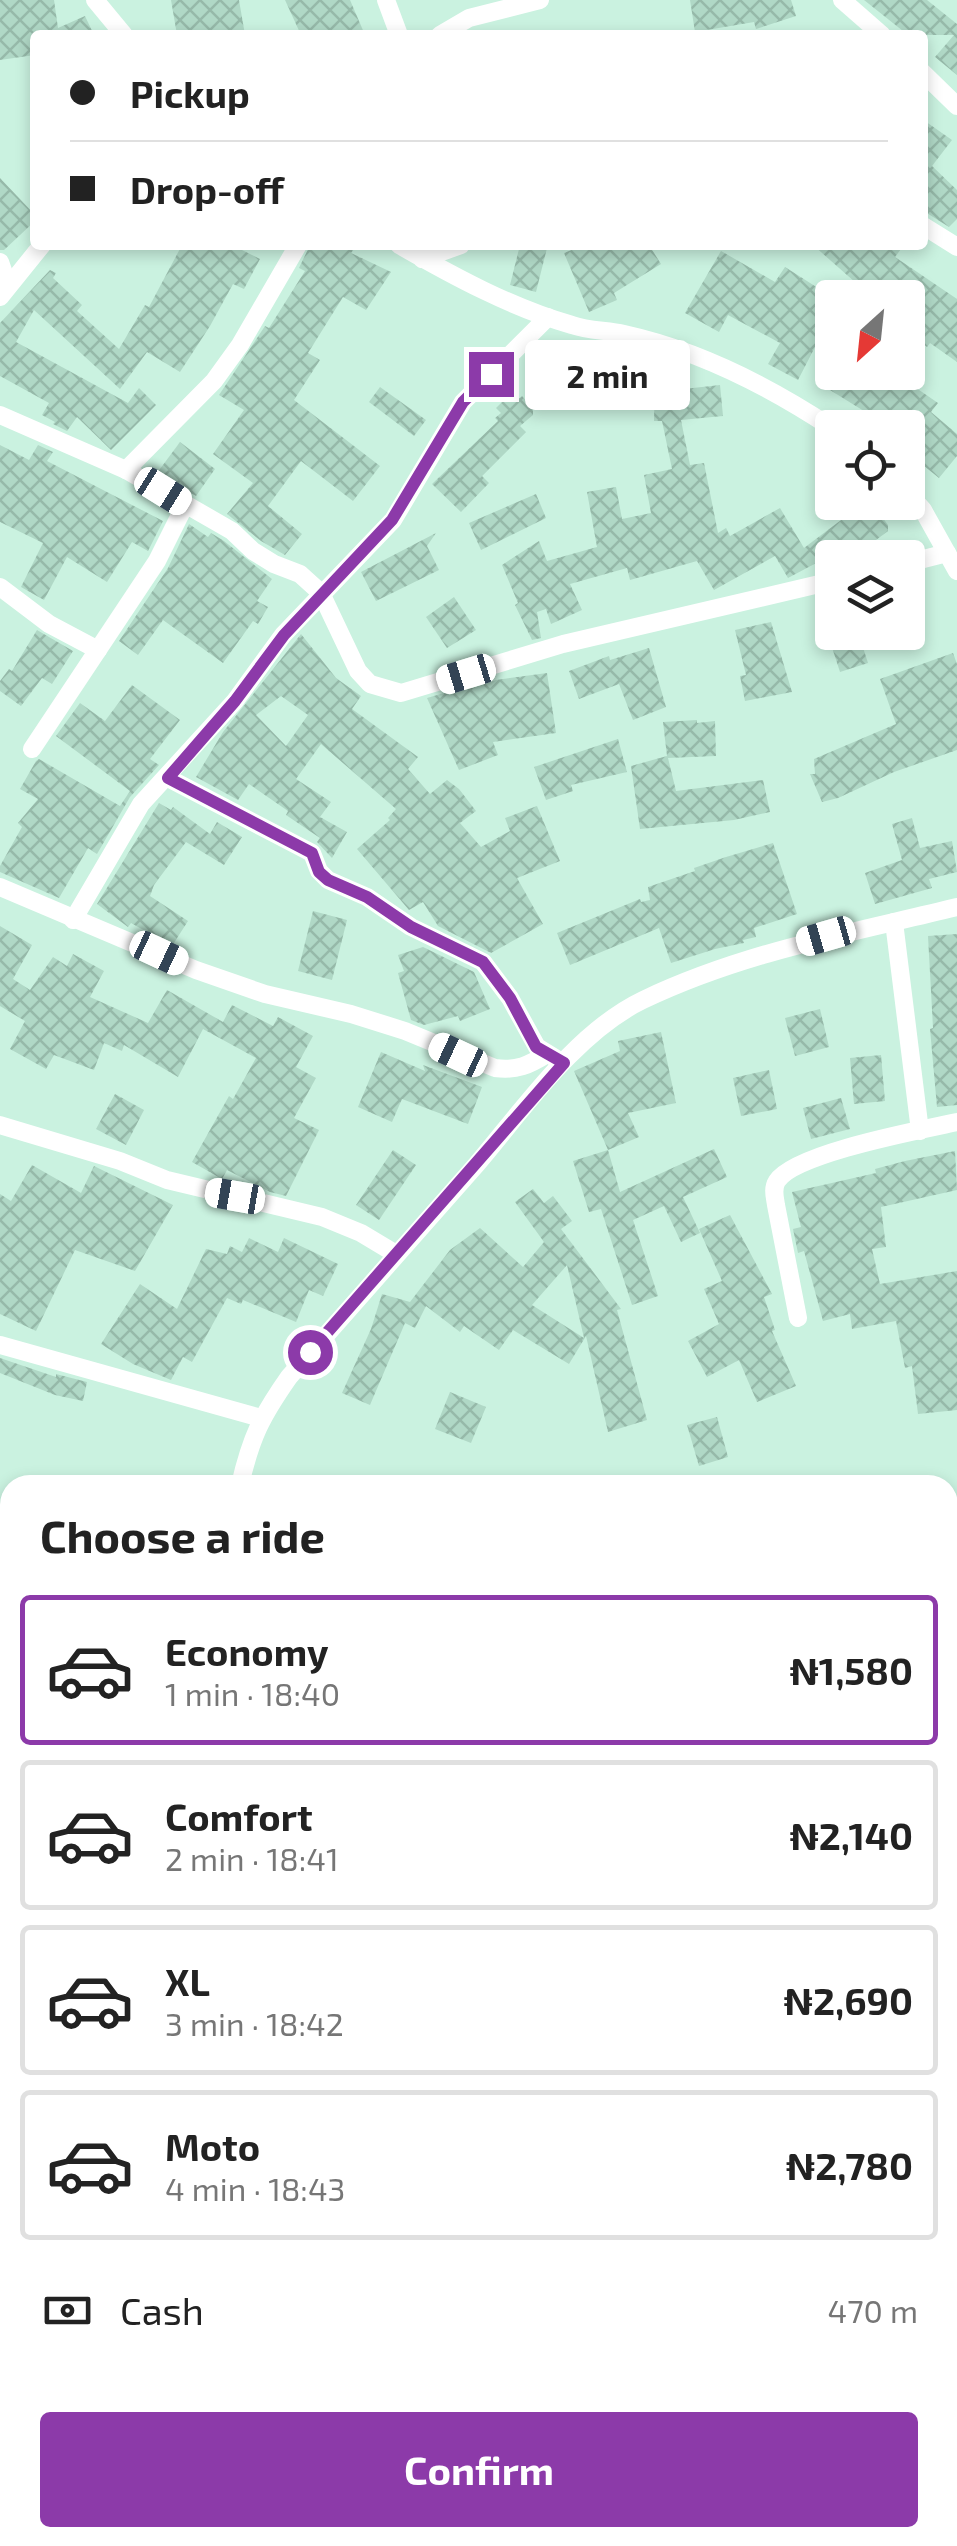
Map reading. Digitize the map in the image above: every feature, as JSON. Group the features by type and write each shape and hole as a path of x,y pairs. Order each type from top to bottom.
{"street":[{"path":"95,0 120,30"},
{"path":"386,0 396,30"},
{"path":"449,30 469,18 540,0"},
{"path":"842,0 876,30"},
{"path":"928,78 957,106"},
{"path":"928,229 957,246"},
{"path":"4,291 38,250"},
{"path":"126,470 214,380 240,345 295,250"},
{"path":"408,250 442,271 548,317 595,331 623,333 684,353 782,395 815,417"},
{"path":"422,258 446,250"},
{"path":"0,262 4,291"},
{"path":"72,920 141,804 168,778 321,593 392,520 463,402 548,317"},
{"path":"0,415 126,470 232,531 274,564 300,574 321,593 358,670 370,684 402,694 563,644 815,585"},
{"path":"32,749 157,561 185,505"},
{"path":"925,515 957,571"},
{"path":"925,559 947,553"},
{"path":"0,587 48,624 98,650"},
{"path":"168,778 312,853 319,872 328,880 367,897 411,927 483,962 510,998 536,1047 564,1063"},
{"path":"0,887 196,970 265,994 405,1031 496,1068 527,1066 546,1054"},
{"path":"242,1475 261,1418 289,1377 564,1063 612,1018 642,1000 719,968 772,951 957,907"},
{"path":"894,922 920,1130"},
{"path":"798,1318 776,1205 774,1190 778,1179 803,1161 957,1122"},
{"path":"0,1125 168,1180 322,1218 361,1233 396,1254"},
{"path":"0,1345 261,1418"},
{"path":"0,1728 0,1771"}],"building":[{"path":"0,0 54,0 58,28 85,16 92,30 30,30 30,56 0,60"},
{"path":"171,0 239,0 244,30 176,30"},
{"path":"285,0 350,0 363,30 299,30"},
{"path":"690,0 791,0 796,16 756,29 754,22 695,30"},
{"path":"864,0 927,0 957,24 957,75 935,57 954,35 902,30"},
{"path":"928,123 952,140 932,166 957,190 957,219 949,227 928,214"},
{"path":"0,178 30,210 30,226 0,250"},
{"path":"179,250 242,250 260,259 244,289 233,284 180,372 147,352 120,389 34,310 16,342 128,403 139,388 156,405 111,450 77,417 67,431 53,424 42,415 49,403 0,376 0,323 50,270 56,273 53,278 82,305 77,311 119,349 145,305 149,307"},
{"path":"308,250 353,250 351,253 391,272 366,310 343,297 308,353 320,360 294,400 380,466 353,501 301,461 268,506 302,534 285,555 227,514 253,483 213,454 244,410 219,395 305,271 299,268"},
{"path":"519,250 546,250 536,292 510,285"},
{"path":"652,250 661,264 614,293 617,300 589,312 564,253"},
{"path":"819,250 900,250 895,257 957,299 957,362 930,343 927,347 925,280 853,280"},
{"path":"721,251 775,282 785,267 815,286 815,347 798,380 768,364 780,343 728,315 719,332 685,313"},
{"path":"565,374 595,392 586,407 556,389"},
{"path":"655,375 684,376 684,389 720,385 723,416 681,420 690,465 704,463 718,533 726,528 730,536 780,508 804,548 841,520 884,520 888,531 876,540 815,540 815,564 788,578 775,556 714,590 697,561 630,580 627,568 570,584 582,610 551,624 546,609 537,612 541,638 532,640 502,565 539,541 547,561 597,547 587,492 616,487 622,519 651,513 644,475 672,469 662,421 654,421"},
{"path":"380,387 426,420 414,436 369,402"},
{"path":"830,390 919,390 938,403 931,412 957,434 957,456 939,478 925,467 925,410 862,410"},
{"path":"509,395 516,401 522,396 533,409 533,415 520,426 526,432 482,476 489,483 461,512 432,484 498,421 495,418 501,413 496,408"},
{"path":"180,442 215,469 196,496 157,473"},
{"path":"0,445 29,460 38,445 53,452 47,461 163,521 148,551 132,542 107,582 67,557 44,600 21,587 43,543 0,522"},
{"path":"536,494 546,518 481,550 469,523"},
{"path":"189,524 208,537 211,533 224,541 272,579 257,601 268,607 223,663 163,620 138,655 119,641 168,568"},
{"path":"436,533 427,546 439,570 376,601 361,572"},
{"path":"454,597 476,630 447,648 426,617"},
{"path":"771,622 792,692 745,701 740,676 746,675 735,630"},
{"path":"37,630 73,651 52,684 42,678 21,706 0,691 0,681 9,669 12,671"},
{"path":"301,634 336,678 361,696 352,709 418,757 408,769 430,794 447,780 459,789 476,811 460,823 481,847 510,831 505,818 537,806 560,861 517,878 543,924 491,953 438,926 423,902 409,910 357,849 390,820 396,809 321,744 296,779 331,802 320,817 347,832 332,858 317,842 320,838 249,784 238,800 196,777 223,732","holes":["281,696 308,715 286,746 256,715"]},
{"path":"649,648 666,707 633,720 619,684 579,699 569,671 609,656 610,660"},
{"path":"833,650 864,650 868,663 840,672"},
{"path":"953,653 957,664 957,750 822,802 810,774 815,774 814,759 896,724 880,679"},
{"path":"547,673 556,733 493,742 498,755 459,770 427,698 471,685 472,688 496,680"},
{"path":"132,685 180,720 150,759 159,765 130,797 97,854 88,848 59,898 0,872 22,827 18,823 38,799 20,789 39,759 120,806 130,791 56,736 80,703 105,721"},
{"path":"715,721 716,756 668,758 676,791 763,780 770,812 734,820 640,829 631,766 667,756 663,722"},
{"path":"618,739 627,772 571,785 573,791 546,800 534,767"},
{"path":"159,803 171,810 173,807 210,834 217,822 242,837 224,865 186,842 154,885 150,896 188,921 172,946 131,923 128,927 97,904"},
{"path":"912,818 920,848 952,841 957,872 929,879 932,888 875,904 865,873 902,860 892,824"},
{"path":"773,843 797,914 754,928 756,937 743,940 744,943 671,963 659,928 570,965 557,933 640,899 650,900 648,887"},
{"path":"313,911 347,920 332,980 298,971"},
{"path":"0,926 32,945 13,979 30,990 53,957 67,966 73,954 104,971 90,997 148,1023 167,990 223,1022 232,1005 273,1026 278,1017 313,1036 296,1067 316,1078 294,1118 319,1130 286,1196 227,1170 222,1179 192,1162 229,1096 233,1099 256,1058 203,1029 178,1077 124,1045 122,1051 104,1043 94,1070 54,1055 46,1069 10,1049 25,1021 0,1006"},
{"path":"957,934 957,1105 937,1107 928,936"},
{"path":"423,947 474,972 490,1009 460,1021 458,1016 424,1025 411,1020 398,973 404,971 398,955"},
{"path":"820,1009 829,1047 795,1056 785,1018"},
{"path":"661,1032 676,1103 628,1113 639,1137 608,1150 574,1071 620,1051 618,1041"},
{"path":"381,1052 425,1071 423,1065 482,1087 468,1124 402,1099 392,1122 358,1107"},
{"path":"881,1055 885,1101 854,1104 850,1058"},
{"path":"769,1070 777,1109 741,1116 733,1078"},
{"path":"115,1094 144,1110 126,1145 96,1129"},
{"path":"841,1098 850,1129 811,1139 803,1108"},
{"path":"714,1149 727,1177 683,1197 700,1233 681,1242 664,1206 633,1220 658,1296 632,1305 601,1209 589,1212 573,1161 608,1150 620,1192"},
{"path":"393,1150 416,1165 379,1220 356,1205"},
{"path":"955,1151 957,1190 881,1207 886,1247 872,1249 880,1284 957,1271 957,1410 918,1414 912,1366 905,1368 896,1321 852,1329 850,1314 823,1321 804,1251 798,1253 793,1229 801,1227 792,1192"},
{"path":"32,1165 81,1193 94,1166 173,1205 135,1271 75,1250 36,1331 0,1314 0,1194 11,1201"},
{"path":"533,1189 544,1203 553,1196 572,1221 561,1229 621,1309 617,1310 647,1420 608,1432 586,1336 569,1364 513,1330 499,1350 464,1326 460,1332 426,1306 415,1328 405,1323 370,1405 342,1393 382,1294 410,1302 450,1250 480,1228 523,1267 544,1242 515,1202","holes":["567,1265 584,1338 532,1305"]},
{"path":"730,1215 772,1294 764,1297 775,1330 772,1331 796,1386 757,1402 739,1360 707,1377 688,1341 719,1324 704,1289 722,1281 699,1229"},
{"path":"249,1238 278,1252 284,1238 338,1264 323,1296 309,1290 296,1322 243,1300 241,1304 227,1298 192,1362 183,1357 171,1380 133,1364 101,1344 140,1284 177,1309 206,1249 227,1254 230,1246 242,1252"},
{"path":"0,1358 56,1377 87,1382 83,1401 55,1395 0,1373"},
{"path":"450,1392 486,1407 471,1443 435,1429"},
{"path":"717,1417 728,1457 699,1466 687,1425"}],"route":[{"path":"310,1352 564,1063 536,1047 510,998 483,962 411,927 367,897 328,880 319,872 312,853 168,778 235,701 284,635 392,520 463,402 491,374"}]}
